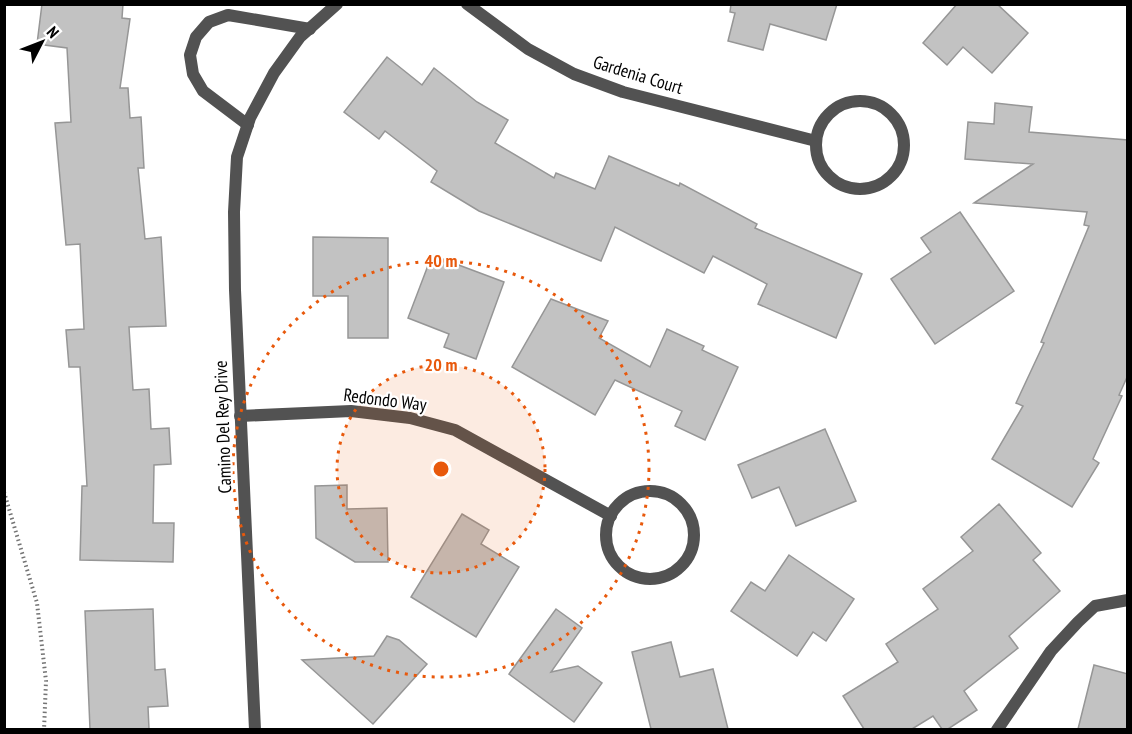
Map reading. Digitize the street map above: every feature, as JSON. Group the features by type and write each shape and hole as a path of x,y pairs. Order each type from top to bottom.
{"street":[{"name":"Camino Del Rey Drive","path":"255,729 240,416 234,212 237,157 248,125 274,73 300,37 337,4"},
{"name":"Gardenia Court","path":"466,4 528,49 574,74 623,92 816,141"},
{"path":"248,125 203,91 193,74 190,55 196,37 209,22 228,15 310,29"},
{"path":"856,101 872,103 885,109 897,120 903,134 904,149 901,163 883,184 856,189 843,186 831,179 822,168 817,155 816,141 820,126 829,114 841,105 856,101"},
{"name":"Redondo Way","path":"240,416 351,411 410,418 455,430 560,490 611,516"},
{"path":"648,491 663,493 677,500 687,511 694,525 694,540 690,555 682,566 664,577 644,579 631,575 620,567 611,555 607,543 607,529 611,516 620,503 633,494 648,491"},
{"path":"997,729 1052,651 1095,606 1128,600"}],"path":[{"path":"4,492 37,603 46,681 44,729"}],"building":[{"path":"42,4 123,4 122,18 130,19 120,88 128,88 130,118 141,117 144,168 138,168 145,239 161,237 166,326 129,327 133,390 149,389 151,429 169,428 171,464 154,465 153,523 174,523 173,562 80,560 82,486 87,486 80,367 69,367 66,330 84,329 80,244 66,245 55,123 71,122 67,48 37,44"},
{"path":"731,4 837,4 826,40 770,24 763,50 728,41 735,13 730,12"},
{"path":"957,4 997,4 1028,33 992,73 963,47 947,65 923,43"},
{"path":"387,57 422,85 434,68 477,102 508,120 495,143 554,178 556,173 595,189 609,156 679,186 680,183 757,224 755,228 862,274 836,338 758,304 767,284 713,256 704,273 615,227 601,261 479,211 431,182 437,171 385,131 379,139 344,112"},
{"path":"995,103 1032,107 1029,132 1128,140 1128,375 1119,395 1122,396 1093,459 1099,463 1072,507 992,459 1023,406 1016,403 1044,343 1041,342 1089,226 1084,225 1087,212 974,203 1033,164 965,159 968,122 994,124"},
{"path":"960,212 1014,291 935,344 891,279 931,252 921,238"},
{"path":"313,237 388,238 388,338 348,338 348,296 313,296"},
{"path":"432,255 504,282 476,359 444,347 449,334 408,318"},
{"path":"551,299 608,321 599,338 650,367 667,329 704,346 702,350 738,367 705,440 675,426 682,411 615,380 595,415 512,367"},
{"path":"825,429 856,501 796,526 779,487 752,498 738,465"},
{"path":"347,485 347,509 387,508 388,562 355,562 316,538 315,486"},
{"path":"999,504 1041,553 1033,560 1060,591 1009,636 1018,648 964,691 977,710 948,729 942,729 933,716 912,729 864,729 843,696 898,662 886,644 938,609 923,589 973,551 961,537"},
{"path":"462,514 489,530 481,544 519,567 476,637 411,597"},
{"path":"789,555 854,599 826,641 813,632 797,656 731,611 751,582 765,591"},
{"path":"153,609 155,670 165,669 168,706 148,707 149,729 90,729 85,611"},
{"path":"556,609 582,628 551,672 578,666 602,683 574,722 509,674"},
{"path":"387,636 399,640 427,664 373,724 302,660 374,656"},
{"path":"671,642 680,677 713,669 728,729 651,729 632,652"},
{"path":"1094,665 1128,674 1128,729 1078,729"}]}
